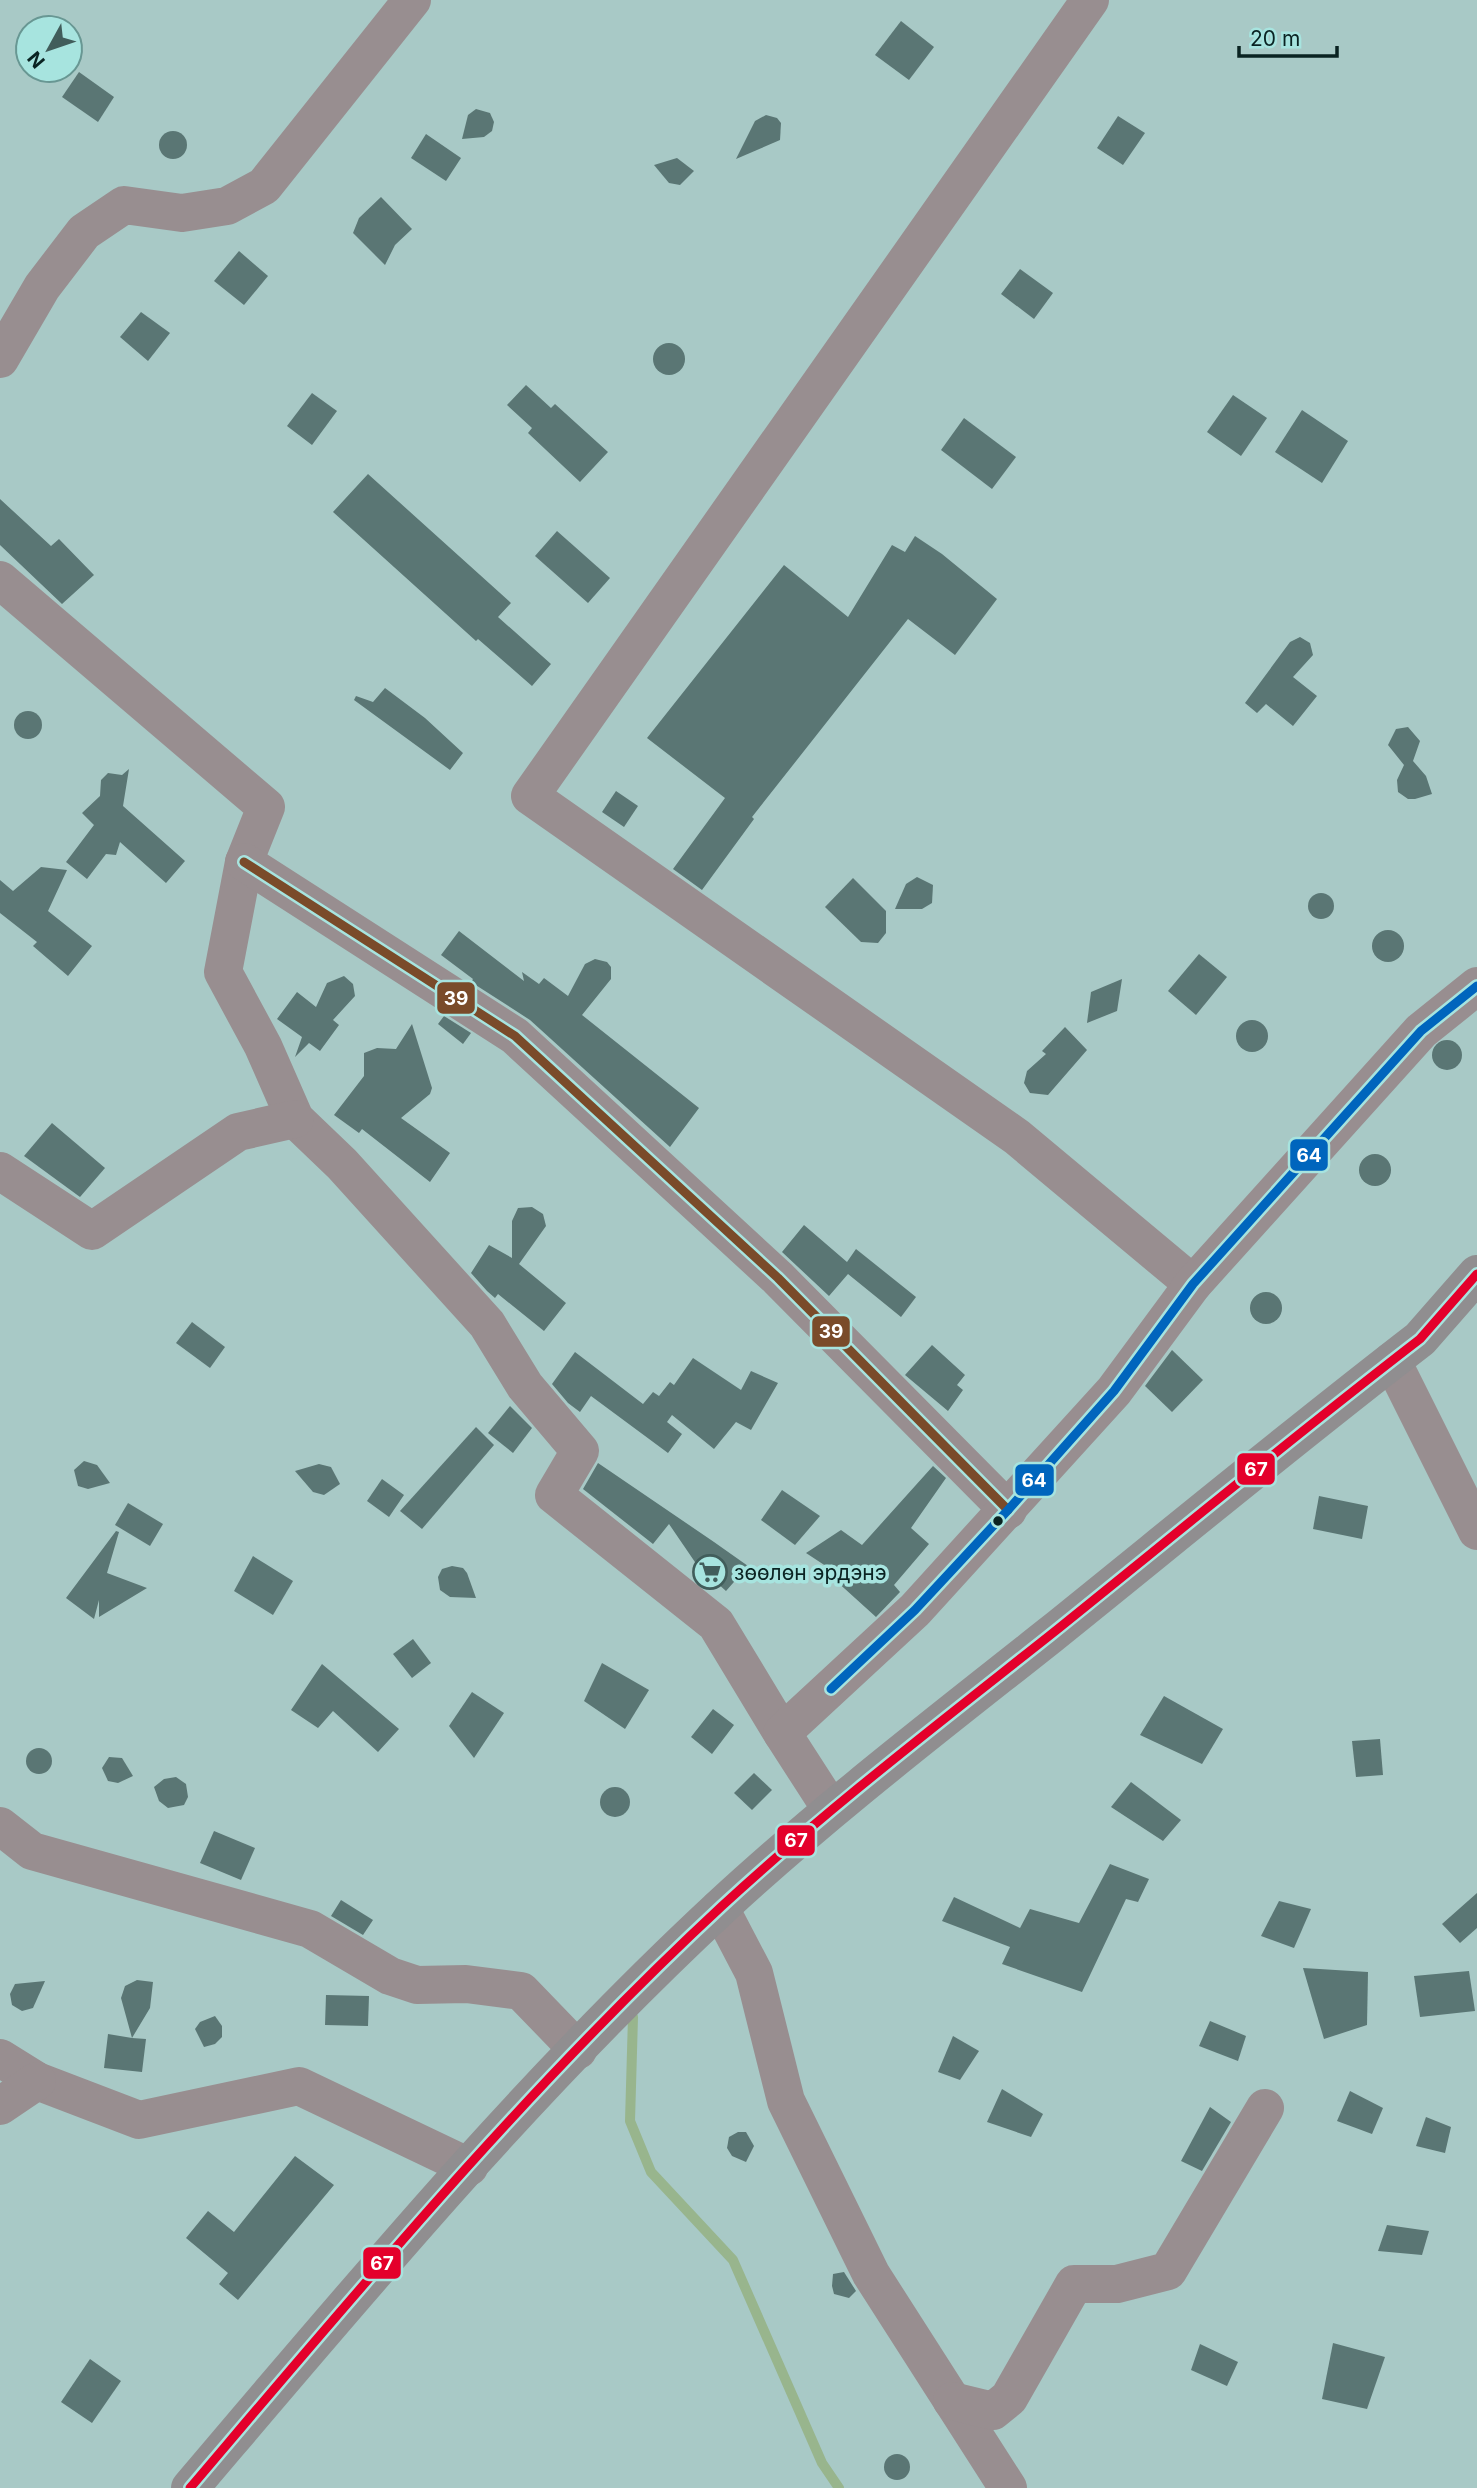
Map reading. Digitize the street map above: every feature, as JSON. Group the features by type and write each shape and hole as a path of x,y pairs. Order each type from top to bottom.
{"main road":[{"path":"190,2488 368,2279 469,2167 578,2050 720,1908 831,1809 1420,1339 1477,1274"}],"street":[{"path":"0,359 42,287 84,232 124,205 182,213 227,206 264,187 412,0"},
{"path":"1090,0 530,796 1017,1137 1193,1284"},
{"path":"0,580 266,807 244,862 223,972 263,1046 295,1119 342,1164 487,1324 525,1386 580,1451 554,1495 716,1624 831,1809"},
{"path":"244,862 515,1036 778,1278 1007,1510"},
{"path":"782,1733 915,1610 1114,1391 1193,1284 1421,1031 1477,986"},
{"path":"0,1171 92,1231 238,1132 295,1119"},
{"path":"1392,1361 1477,1531"},
{"path":"0,1826 32,1851 310,1928 390,1976 417,1985 466,1984 522,1991 578,2050"},
{"path":"720,1908 754,1973 786,2101 870,2274 1008,2488"},
{"path":"0,2057 37,2081 139,2120 299,2086 469,2167"},
{"path":"0,2106 37,2081"},
{"path":"952,2401 993,2412 1009,2398 1074,2284 1117,2284 1168,2271 1265,2108"}],"building":[{"path":"901,21 934,47 909,80 875,55"},
{"path":"84,76 114,97 98,122 62,97 71,84 84,84"},
{"path":"476,109 490,113 494,122 492,131 484,137 462,139 468,115"},
{"path":"766,115 777,118 781,123 780,140 736,159 755,121"},
{"path":"1118,116 1145,133 1123,165 1097,148"},
{"path":"173,131 183,135 187,145 183,155 173,159 163,155 159,145 163,135"},
{"path":"426,134 461,158 446,181 411,158"},
{"path":"677,158 694,171 680,185 669,183 654,165"},
{"path":"381,197 412,229 395,245 385,265 353,233 359,218"},
{"path":"239,251 268,276 244,305 214,281"},
{"path":"1020,269 1053,293 1034,319 1001,294"},
{"path":"141,312 170,333 148,361 120,337"},
{"path":"669,343 680,348 685,359 680,370 669,375 658,370 653,359 658,348"},
{"path":"526,385 551,408 555,404 608,452 580,482 528,433 532,428 507,405"},
{"path":"312,393 337,411 312,445 287,426"},
{"path":"1233,395 1267,418 1241,456 1207,432"},
{"path":"1302,410 1348,441 1322,483 1275,452"},
{"path":"964,418 1016,457 992,489 941,450"},
{"path":"368,474 511,603 498,617 551,664 532,686 478,639 476,641 333,512"},
{"path":"0,499 51,546 59,539 94,575 62,604 0,545"},
{"path":"557,531 610,578 588,603 535,556"},
{"path":"915,536 942,554 997,599 955,655 908,619 752,817 754,819 702,890 673,869 725,798 647,738 784,565 848,617 892,545 905,552"},
{"path":"1300,637 1310,643 1313,655 1293,677 1317,696 1293,726 1266,704 1257,713 1245,703 1290,642"},
{"path":"385,688 425,718 463,753 450,770 354,700 356,696 373,702"},
{"path":"28,711 38,715 42,725 38,735 28,739 18,735 14,725 18,715"},
{"path":"1408,727 1420,741 1413,761 1426,776 1432,794 1415,799 1408,799 1398,792 1397,780 1404,765 1388,745 1396,729"},
{"path":"129,769 123,806 185,861 166,883 120,842 116,855 106,854 87,879 66,862 94,825 82,813 100,796 101,780 108,773 122,775"},
{"path":"616,791 638,806 624,827 602,812"},
{"path":"41,867 67,870 48,911 92,946 68,976 33,946 37,942 0,913 0,880 13,891"},
{"path":"917,877 933,885 932,903 922,909 895,909 906,884"},
{"path":"853,878 886,911 886,933 878,943 861,942 825,907"},
{"path":"1321,893 1330,897 1334,906 1330,915 1321,919 1312,915 1308,906 1312,897"},
{"path":"1388,930 1399,935 1404,946 1399,957 1388,962 1377,957 1372,946 1377,935"},
{"path":"459,931 524,981 522,972 539,984 544,978 568,996 585,964 595,959 607,962 611,967 611,979 582,1015 699,1108 670,1147 530,1020 471,982 473,979 441,955"},
{"path":"1199,954 1227,977 1196,1015 1168,991"},
{"path":"344,976 353,984 355,996 333,1020 339,1025 320,1051 309,1043 295,1057 302,1037 277,1019 297,992 316,1007 327,983"},
{"path":"1122,979 1117,1011 1087,1023 1091,992"},
{"path":"444,1016 471,1033 463,1044 438,1024"},
{"path":"1252,1020 1263,1025 1268,1036 1263,1047 1252,1052 1241,1047 1236,1036 1241,1025"},
{"path":"412,1024 432,1088 430,1094 401,1118 450,1153 430,1182 362,1129 359,1133 334,1115 364,1076 364,1053 377,1048 396,1049"},
{"path":"1065,1027 1087,1050 1048,1095 1030,1093 1024,1083 1027,1071 1046,1054 1042,1051"},
{"path":"1447,1040 1458,1044 1462,1055 1458,1066 1447,1070 1436,1066 1432,1055 1436,1044"},
{"path":"52,1123 105,1168 80,1197 24,1156"},
{"path":"1375,1154 1386,1159 1391,1170 1386,1181 1375,1186 1364,1181 1359,1170 1364,1159"},
{"path":"532,1207 543,1214 546,1226 519,1264 566,1303 544,1331 498,1294 495,1298 471,1273 489,1245 512,1258 512,1221 518,1208"},
{"path":"804,1225 847,1262 856,1249 916,1297 901,1317 848,1274 829,1296 782,1252"},
{"path":"1266,1292 1277,1297 1282,1308 1277,1319 1266,1324 1255,1319 1250,1308 1255,1297"},
{"path":"192,1322 225,1347 210,1368 176,1343"},
{"path":"932,1345 965,1375 957,1385 963,1390 948,1411 905,1375"},
{"path":"1172,1350 1203,1380 1172,1412 1145,1386"},
{"path":"575,1352 643,1404 653,1392 659,1396 670,1382 674,1385 693,1358 741,1390 751,1371 778,1383 751,1430 736,1422 714,1449 672,1415 667,1422 682,1434 668,1453 591,1396 580,1412 568,1403 552,1384"},
{"path":"510,1406 532,1428 513,1453 488,1433"},
{"path":"476,1427 494,1445 422,1529 400,1511"},
{"path":"84,1461 97,1465 110,1483 88,1489 78,1486 74,1470"},
{"path":"598,1463 748,1566 726,1591 716,1582 712,1587 669,1524 653,1544 583,1489"},
{"path":"319,1464 331,1467 340,1484 324,1495 313,1492 295,1471"},
{"path":"933,1466 946,1478 911,1528 929,1544 894,1585 900,1592 876,1617 834,1579 838,1574 806,1553 841,1530 862,1545"},
{"path":"382,1479 404,1495 389,1517 367,1501"},
{"path":"782,1490 820,1516 795,1545 761,1520"},
{"path":"1319,1496 1368,1506 1362,1539 1313,1529"},
{"path":"128,1503 163,1524 150,1546 115,1525"},
{"path":"116,1531 119,1532 107,1573 147,1588 99,1617 99,1600 94,1619 66,1598"},
{"path":"253,1556 293,1581 273,1615 234,1591"},
{"path":"452,1566 463,1568 467,1573 476,1598 450,1597 440,1590 438,1577 442,1569"},
{"path":"413,1639 431,1663 412,1678 393,1654"},
{"path":"602,1663 649,1690 625,1729 584,1701"},
{"path":"322,1664 399,1729 378,1752 333,1711 318,1728 291,1710"},
{"path":"472,1692 504,1713 474,1758 449,1726"},
{"path":"1164,1696 1223,1729 1202,1764 1140,1735"},
{"path":"713,1709 734,1725 712,1754 691,1737"},
{"path":"1380,1739 1383,1775 1356,1777 1352,1741"},
{"path":"39,1748 48,1752 52,1761 48,1770 39,1774 30,1770 26,1761 30,1752"},
{"path":"109,1757 122,1758 133,1776 118,1783 108,1781 102,1768"},
{"path":"754,1773 772,1790 752,1810 734,1793"},
{"path":"176,1777 186,1784 188,1797 184,1805 168,1808 159,1801 154,1787 164,1779"},
{"path":"1131,1782 1181,1820 1163,1841 1111,1807"},
{"path":"615,1787 621,1788 629,1796 629,1808 621,1816 615,1817 609,1816 601,1808 600,1802 601,1796 609,1788"},
{"path":"214,1831 255,1848 241,1880 200,1863"},
{"path":"1110,1864 1149,1879 1138,1902 1126,1899 1082,1992 1002,1964 1010,1947 942,1921 954,1897 1020,1928 1030,1909 1079,1923"},
{"path":"1477,1893 1477,1928 1460,1943 1442,1924"},
{"path":"341,1900 373,1920 363,1935 331,1916"},
{"path":"1279,1901 1311,1909 1294,1948 1261,1936"},
{"path":"1303,1968 1368,1972 1367,2025 1324,2039"},
{"path":"1469,1971 1475,2011 1420,2017 1414,1976"},
{"path":"137,1980 153,1982 150,2008 132,2038 121,1998 125,1986"},
{"path":"45,1981 33,2008 22,2011 12,2005 10,1994 15,1984"},
{"path":"326,1995 369,1996 368,2026 325,2025"},
{"path":"215,2016 222,2026 222,2037 215,2044 204,2047 195,2029 200,2022"},
{"path":"1210,2021 1246,2036 1238,2061 1199,2046"},
{"path":"108,2034 146,2039 142,2072 104,2068"},
{"path":"953,2036 979,2051 960,2080 938,2072"},
{"path":"1002,2089 1043,2114 1031,2137 987,2122"},
{"path":"1350,2091 1383,2108 1372,2134 1337,2121"},
{"path":"1210,2107 1231,2122 1202,2171 1181,2161"},
{"path":"1426,2117 1451,2127 1445,2153 1416,2146"},
{"path":"738,2132 746,2132 754,2146 746,2162 732,2156 727,2148 729,2137"},
{"path":"295,2156 334,2185 238,2300 219,2284 228,2273 186,2238 208,2211 234,2232"},
{"path":"1387,2225 1429,2231 1422,2255 1378,2251"},
{"path":"844,2272 856,2291 849,2298 834,2294 832,2286 833,2274"},
{"path":"1333,2343 1385,2357 1367,2409 1322,2399"},
{"path":"1200,2344 1238,2362 1227,2386 1191,2370"},
{"path":"90,2359 121,2381 92,2423 61,2402"},
{"path":"897,2454 906,2458 910,2467 906,2476 897,2480 888,2476 884,2467 888,2458"}],"waterway":[{"path":"633,2017 630,2121 651,2172 733,2260 822,2463 839,2488"}],"transit line":[{"name":"39","path":"244,862 515,1036 778,1278 1008,1510"},
{"name":"64","path":"831,1689 915,1610 1008,1510 1114,1391 1193,1284 1421,1031 1477,986"},
{"name":"67","path":"190,2488 447,2189 581,2044 722,1906 883,1768 1420,1339 1477,1274"}],"place":[{"name":"зөөлөн эрдэнэ","path":"710,1572"}]}
